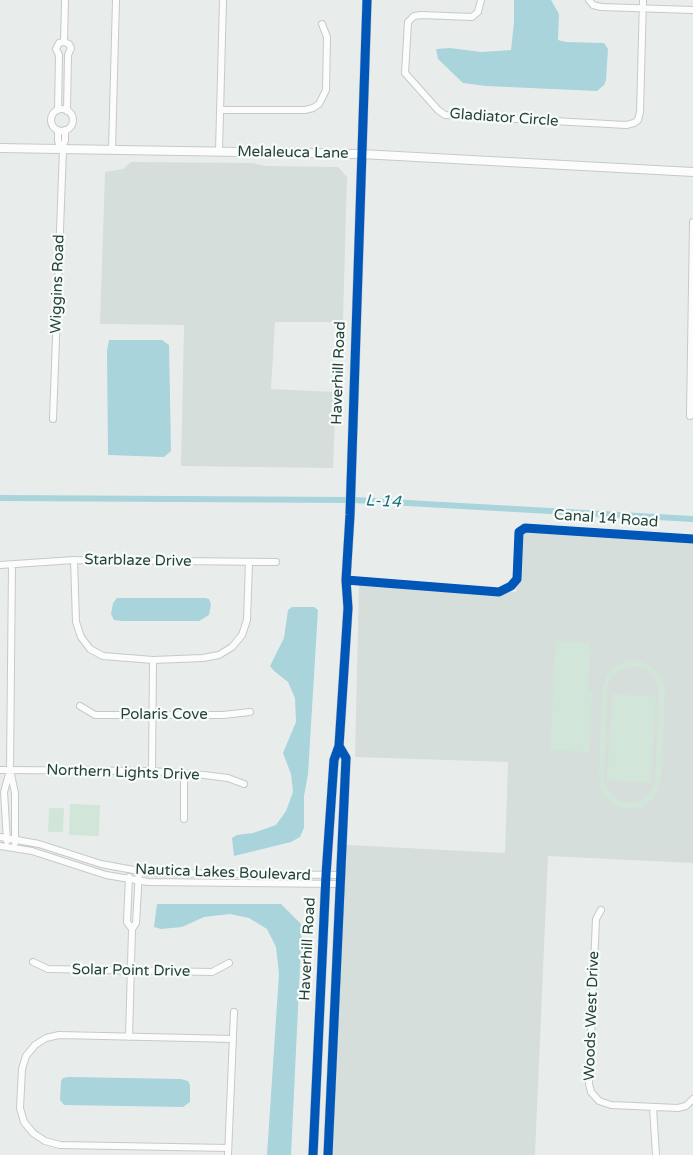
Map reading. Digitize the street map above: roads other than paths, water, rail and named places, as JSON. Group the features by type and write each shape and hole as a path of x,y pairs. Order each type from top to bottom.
{"street":[{"path":"64,42 65,0"},
{"path":"112,150 116,0"},
{"path":"219,152 223,0"},
{"name":"Haverhill Road","path":"313,1155 326,880 334,760 339,746 348,608 346,580 367,0"},
{"name":"Gladiator Circle","path":"481,0 478,12 472,17 421,15 411,18 406,26 405,68 407,76 438,110 445,115 626,125 638,120 640,112 643,0"},
{"path":"589,0 593,5 601,8 693,10"},
{"path":"220,110 305,110 319,104 327,90 327,37 322,24"},
{"path":"58,110 59,55 56,49 64,42"},
{"path":"64,42 71,48 68,55 67,111 72,119 71,126 65,130 58,130 53,126 52,115 58,110 67,111"},
{"path":"58,130 58,141 62,149"},
{"path":"62,149 65,130"},
{"name":"Melaleuca Lane","path":"0,148 361,154 693,172"},
{"name":"Wiggins Road","path":"53,419 62,149"},
{"path":"690,416 693,222"},
{"name":"Canal 14 Road","path":"346,580 499,592 512,586 517,579 519,532 525,528 693,539"},
{"path":"74,560 76,622 85,643 90,649 103,656 153,660 219,656 232,647 242,635 247,620 249,562"},
{"name":"Starblaze Drive","path":"0,565 74,560 276,562"},
{"path":"12,565 10,770 15,793 14,848"},
{"path":"152,771 153,660"},
{"name":"Polaris Cove","path":"80,706 94,715 223,715 250,712"},
{"name":"Haverhill Road","path":"328,1155 346,758 339,746"},
{"name":"Northern Lights Drive","path":"0,770 152,771 228,778 244,784"},
{"path":"3,847 4,792 10,770"},
{"path":"184,775 184,819"},
{"name":"Nautica Lakes Boulevard","path":"4,838 39,844 101,864 139,872 326,880"},
{"name":"Nautica Lakes Boulevard","path":"3,847 50,856 106,875 138,881 170,883 341,880"},
{"path":"129,870 127,922 132,929"},
{"path":"129,1036 132,929 136,922 139,872"},
{"name":"Woods West Drive","path":"601,910 596,919 590,1088 596,1099 606,1105 678,1108 686,1106 693,1099"},
{"name":"Solar Point Drive","path":"33,962 48,969 212,972 229,963"},
{"path":"233,1039 60,1035 46,1038 35,1045 26,1056 22,1069 20,1108 24,1122 33,1133 45,1141 60,1144 228,1151 233,1039 234,1012"},
{"path":"653,1107 656,1155"}],"water":[{"path":"514,0 551,0 559,14 558,40 604,43 608,49 604,85 597,91 463,83 438,59 436,49 450,48 481,52 511,50"},
{"path":"109,340 162,340 169,345 171,451 164,457 108,455 107,351"},
{"path":"117,598 205,598 209,599 211,604 209,615 199,621 122,621 114,620 111,614 113,603"},
{"path":"292,607 314,607 318,610 308,774 304,796 304,828 300,837 291,842 234,856 232,838 276,825 286,811 293,792 291,774 283,753 296,722 295,698 288,682 270,666 284,638 288,610"},
{"path":"157,904 281,904 302,925 291,1155 267,1155 279,974 276,947 267,929 249,918 230,914 204,917 182,927 161,929 154,927"},
{"path":"69,1077 181,1079 188,1081 190,1085 190,1102 183,1107 64,1105 60,1100 61,1081"}],"waterway":[{"name":"L-14","path":"0,498 354,500 693,519"}]}
